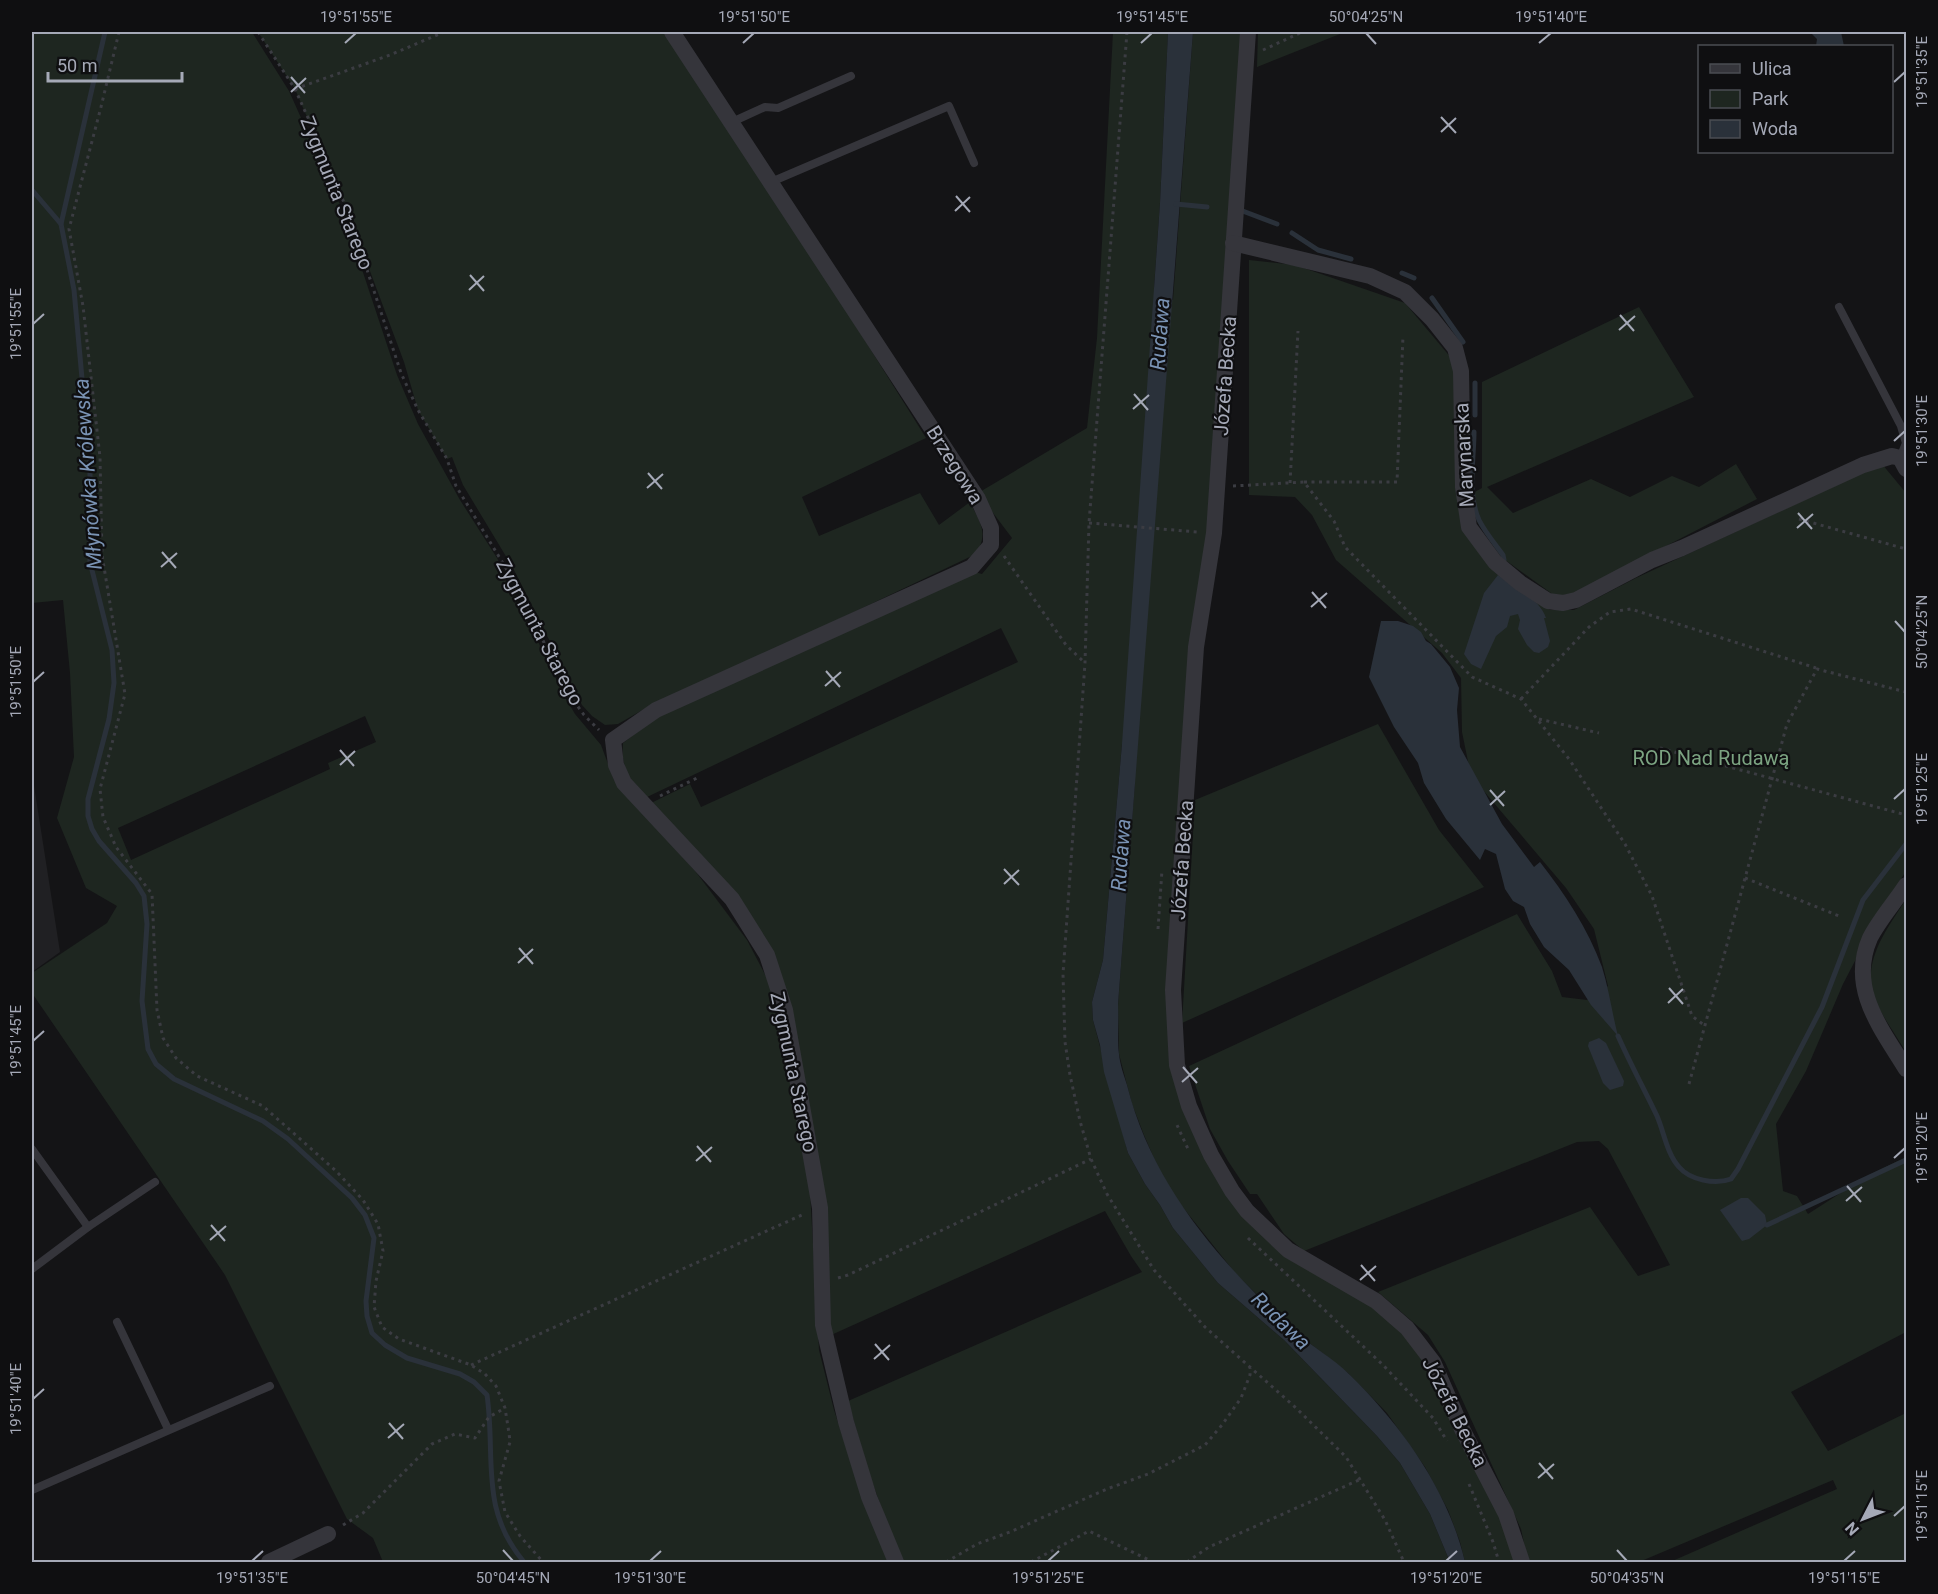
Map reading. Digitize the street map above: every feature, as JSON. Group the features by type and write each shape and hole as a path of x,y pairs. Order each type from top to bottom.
{"street":[{"name":"Brzegowa","path":"672,32 978,499 990,528 991,545"},
{"name":"Józefa Becka","path":"1248,32 1215,533 1196,647 1173,990 1177,1065 1189,1106 1211,1155 1232,1191 1247,1211 1288,1250 1376,1301 1407,1328 1433,1362 1462,1429 1506,1514 1522,1563"},
{"name":"Marynarska","path":"1233,243 1370,276 1406,292 1432,319 1455,348 1461,371 1463,487 1469,527 1495,562 1548,601 1563,603 1576,600 1652,560 1863,465 1905,453"},
{"path":"613,740 656,710 972,567 991,545"},
{"name":"Zygmunta Starego","path":"613,740 616,765 624,783 732,899 767,955 785,1010 820,1208 823,1325 837,1389 870,1497 896,1563"},
{"path":"1906,885 1871,937 1862,961 1866,995 1873,1013 1906,1069"},
{"path":"273,1562 328,1534"}],"lane":[{"path":"732,122 765,107 778,108 851,76"},
{"path":"771,182 950,106 974,163"},
{"path":"1839,307 1901,426 1905,453"},
{"path":"32,1149 88,1227"},
{"path":"32,1269 88,1227 155,1182"},
{"path":"117,1322 168,1428"},
{"path":"32,1490 168,1428 270,1386"}],"path":[{"path":"119,32 69,229 83,306 100,457 102,555 125,694 100,789 103,817 116,847 152,894 158,1010 163,1038 176,1058 197,1076 263,1106 336,1171 363,1200 378,1224 383,1251 376,1281 374,1307 382,1327 399,1339 471,1365 485,1374 496,1386 505,1408 510,1442 499,1481 505,1512 520,1536 543,1563"},
{"name":"Zygmunta Starego","path":"258,32 295,89 349,215 401,373 418,410 447,459 456,486 515,583 569,694 584,715 613,740"},
{"path":"295,89 390,55 444,32"},
{"path":"1127,32 1089,523 1085,663 1062,998 1070,1076 1091,1159 1107,1194 1154,1270 1205,1327 1346,1457 1385,1520 1404,1563"},
{"path":"1246,59 1302,32"},
{"path":"1290,483 1298,331"},
{"path":"1217,486 1304,482 1397,482 1402,336"},
{"path":"1304,482 1334,521 1345,547 1472,677 1521,699 1569,759 1625,844 1652,896 1692,1016 1704,1025"},
{"path":"1798,519 1906,549"},
{"path":"1089,523 1198,532 1196,542"},
{"path":"991,545 1004,555 1060,637 1070,650 1085,663"},
{"path":"1521,699 1589,627 1610,612 1631,609 1817,669 1906,692"},
{"path":"1689,1084 1787,724 1817,669"},
{"path":"1537,719 1599,733"},
{"path":"1660,748 1906,815"},
{"path":"644,805 699,777"},
{"path":"1157,940 1162,864"},
{"path":"1745,878 1839,916"},
{"path":"1177,1124 1191,1155"},
{"path":"821,1282 848,1275 1091,1159"},
{"path":"471,1365 820,1208"},
{"path":"1247,1236 1383,1365 1433,1418 1450,1446"},
{"path":"946,1563 977,1544 1148,1474 1205,1445 1241,1398 1250,1375 1250,1368"},
{"path":"328,1534 363,1513 432,1444 455,1434 476,1438 489,1417 505,1408"},
{"path":"1466,1476 1493,1542 1499,1563"},
{"path":"1187,1563 1209,1547 1359,1480"},
{"path":"1031,1563 1089,1531 1153,1563"}],"shaded area":[{"path":"32,773 60,952 32,972"}],"green space":[{"path":"32,32 252,32 289,91 342,209 397,375 418,424 460,500 497,558 565,697 575,714 601,745 614,780 696,872 747,940 769,982 788,1060 809,1174 819,1350 834,1410 850,1459 890,1562 383,1562 373,1538 347,1519 225,1275 32,993 32,973 107,923 117,906 86,888 57,818 74,757 70,673 63,600 32,603","holes":["365,716 376,742 328,763 330,769 131,860 118,828"]},
{"path":"258,32 672,32 926,438 802,497 819,536 920,493 939,525 970,502 982,528 982,540 976,554 653,704 618,724 605,725 592,716 582,705 513,568 463,485 452,457 447,459 418,410 404,362 349,215 295,89"},
{"path":"1113,32 1168,32 1154,288 1173,300 1193,32 1245,32 1172,1056 1241,1208 1382,1310 1414,1341 1500,1511 1517,1562 1465,1562 1448,1510 1425,1467 1387,1413 1348,1373 1294,1331 1236,1274 1177,1200 1159,1170 1132,1104 1119,1054 1118,1004 1135,782 1122,744 1103,960 1092,1002 1093,1020 1128,1153 1173,1228 1218,1283 1284,1340 1400,1463 1430,1514 1450,1562 901,1562 869,1473 848,1401 1142,1272 1105,1211 829,1336 825,1211 765,947 651,803 690,784 701,807 1018,662 1001,628 645,798 630,779 623,760 623,743 661,714 971,571 982,574 1012,538 978,493 1087,428 1097,338"},
{"path":"1258,32 1345,32 1257,67"},
{"name":"ROD Nad Rudawą","path":"1249,260 1295,265 1405,303 1452,359 1455,374 1457,489 1503,575 1550,610 1574,610 1636,578 1882,464 1906,493 1906,871 1880,913 1843,984 1806,1071 1776,1124 1783,1191 1797,1196 1808,1214 1867,1176 1906,1157 1906,1332 1791,1392 1828,1451 1906,1413 1906,1562 1670,1562 1837,1489 1833,1480 1639,1562 1528,1562 1521,1529 1445,1362 1428,1335 1378,1292 1590,1207 1638,1276 1670,1265 1608,1149 1599,1141 1577,1142 1304,1251 1284,1234 1257,1194 1250,1194 1210,1129 1189,1066 1517,914 1552,971 1562,997 1587,1000 1608,986 1594,929 1566,888 1471,776 1462,732 1461,678 1442,653 1336,560 1312,515 1295,497 1249,495"},
{"path":"1639,307 1694,397 1487,487 1513,513 1591,479 1630,497 1672,476 1699,487 1736,464 1757,499 1573,594 1555,596 1501,557 1478,523 1471,494 1482,488 1482,382"},
{"path":"1378,724 1439,830 1484,887 1182,1023 1195,800"},
{"path":"1906,899 1906,1052 1877,1005 1872,992 1871,979 1875,954 1885,932"}],"water":[{"name":"Rudawa","path":"1168,32 1193,32 1118,1004 1120,1062 1138,1121 1153,1156 1192,1219 1239,1277 1293,1330 1343,1369 1388,1416 1421,1461 1435,1485 1457,1535 1465,1562 1450,1562 1430,1514 1400,1463 1377,1436 1284,1340 1218,1283 1173,1228 1128,1153 1104,1072 1093,1020 1092,1002 1103,960 1122,744 1160,203"},
{"path":"1810,32 1841,32 1844,45 1816,45 1817,39"},
{"path":"1498,575 1526,594 1543,611 1550,641 1548,647 1539,653 1534,652 1518,629 1520,620 1518,614 1510,616 1507,627 1496,636 1481,669 1471,664 1464,654 1484,593"},
{"path":"1381,621 1398,621 1413,626 1421,632 1426,641 1450,667 1459,688 1457,710 1460,747 1502,824 1534,867 1540,862 1583,926 1602,967 1618,1036 1591,1005 1569,970 1544,947 1530,924 1524,907 1513,901 1505,889 1496,854 1485,849 1480,860 1446,819 1424,783 1418,763 1394,727 1369,677"},
{"path":"1599,1038 1606,1043 1624,1081 1623,1086 1610,1090 1603,1083 1588,1046 1589,1042"},
{"path":"1741,1198 1748,1198 1765,1215 1767,1225 1749,1239 1742,1241 1720,1210"}],"waterway":[{"path":"61,224 105,32"},
{"name":"Młynówka Królewska","path":"32,190 61,224 74,290 90,467 90,562 112,650 114,683 109,719 88,799 88,816 99,841 136,883 144,896 147,924 142,1001 148,1049 156,1064 174,1079 263,1121 288,1139 352,1198 365,1215 374,1238 366,1301 372,1333 385,1345 407,1358 460,1374 474,1382 487,1395 495,1502 500,1522 524,1562"},
{"path":"1176,204 1207,207"},
{"path":"1240,210 1277,224"},
{"path":"1292,233 1318,250 1351,259"},
{"path":"1402,273 1414,278"},
{"path":"1432,298 1463,342"},
{"path":"1475,383 1475,415"},
{"path":"1474,432 1472,488 1475,510 1481,524 1503,555 1504,560"},
{"path":"1618,1036 1657,1116 1675,1162 1696,1178 1710,1181 1731,1179 1822,1007 1863,900 1906,844"},
{"path":"1767,1225 1906,1160"}]}
